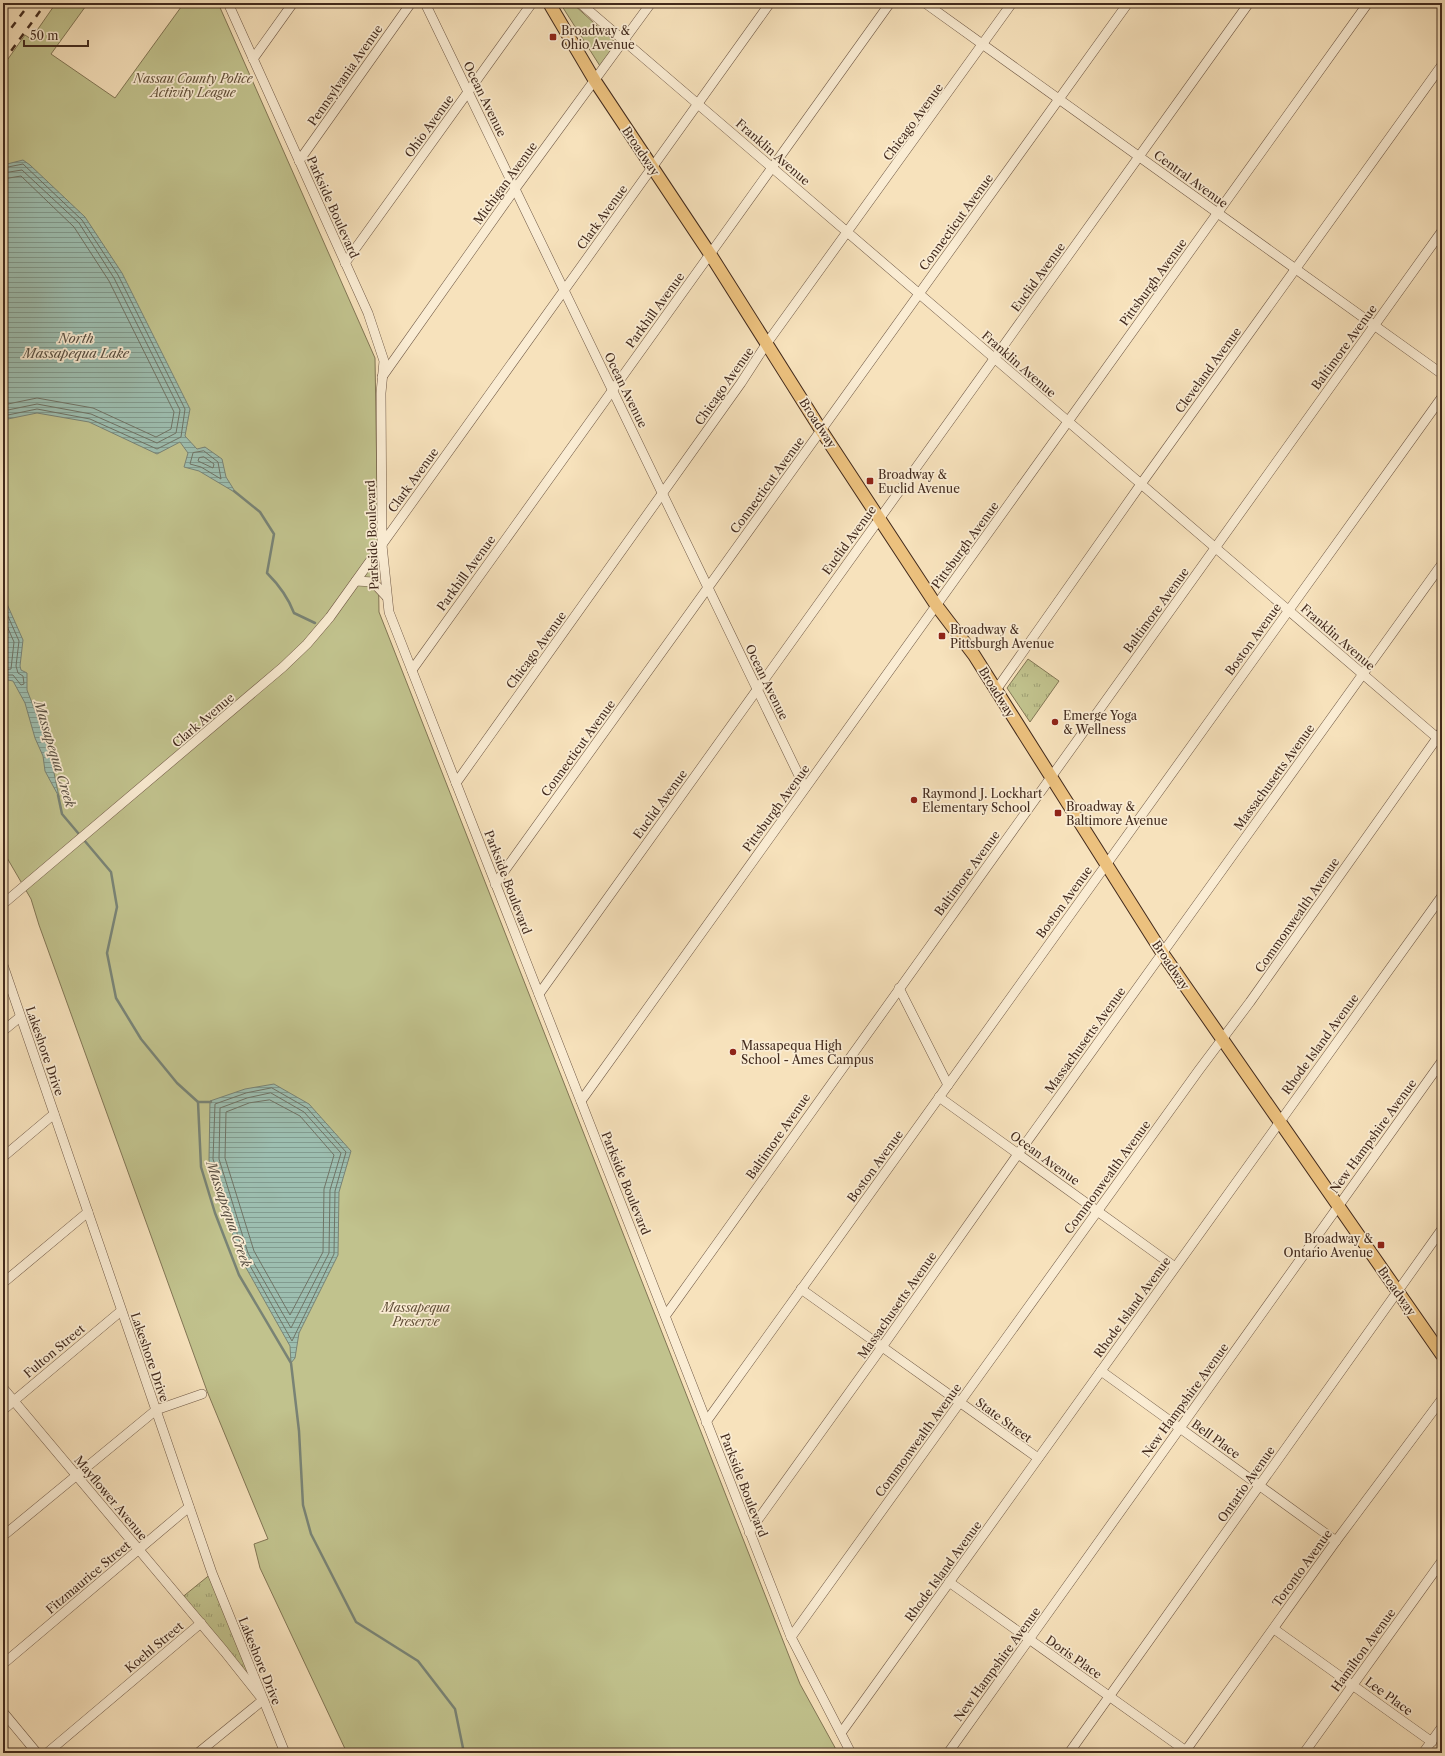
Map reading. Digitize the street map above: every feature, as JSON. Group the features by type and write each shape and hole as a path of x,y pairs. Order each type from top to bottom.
{"main road":[{"name":"Broadway","path":"549,3 595,81 710,254 821,430 880,517 936,605 974,655 1105,865 1163,954 1442,1355"}],"street":[{"name":"Parkside Boulevard","path":"228,3 368,313 381,348 384,361 381,379 382,544 386,596 389,612 791,1637 851,1753"},
{"path":"253,59 293,3"},
{"name":"Pennsylvania Avenue","path":"299,161 411,3"},
{"name":"Ocean Avenue","path":"425,3 469,91 515,190 663,492 805,788"},
{"name":"Ohio Avenue","path":"345,263 532,3"},
{"name":"Franklin Avenue","path":"580,3 1362,674 1440,737"},
{"name":"Michigan Avenue","path":"381,379 515,190 651,3"},
{"name":"Clark Avenue","path":"3,904 283,667 316,633 356,581 770,3"},
{"name":"Parkhill Avenue","path":"412,670 890,3"},
{"name":"Central Avenue","path":"925,3 1442,374"},
{"name":"Chicago Avenue","path":"456,783 767,344 1012,3"},
{"name":"Connecticut Avenue","path":"496,884 1128,3"},
{"name":"Euclid Avenue","path":"539,994 1249,3"},
{"name":"Pittsburgh Avenue","path":"581,1101 1368,3"},
{"name":"Cleveland Avenue","path":"996,690 1141,484 1442,65"},
{"name":"Baltimore Avenue","path":"666,1315 898,988 1442,231"},
{"name":"Boston Avenue","path":"706,1422 1442,397"},
{"name":"Massachusetts Avenue","path":"749,1532 1018,1154 1442,564"},
{"path":"356,581 373,582 386,596"},
{"name":"Commonwealth Avenue","path":"791,1637 1440,737"},
{"name":"Rhode Island Avenue","path":"841,1733 1442,896"},
{"name":"Lakeshore Drive","path":"3,965 212,1573 285,1753"},
{"path":"898,988 948,1085"},
{"path":"3,1030 20,1016"},
{"name":"New Hampshire Avenue","path":"948,1753 1442,1061"},
{"name":"Ocean Avenue","path":"939,1097 1175,1267"},
{"path":"3,1157 54,1114"},
{"path":"3,1284 88,1212"},
{"name":"Ontario Avenue","path":"1069,1753 1442,1229"},
{"name":"State Street","path":"801,1289 1038,1458"},
{"name":"Fulton Street","path":"3,1410 121,1311"},
{"name":"Bell Place","path":"1101,1371 1336,1542"},
{"name":"Mayflower Avenue","path":"3,1388 201,1623"},
{"path":"3,1536 156,1410 202,1394"},
{"name":"Toronto Avenue","path":"1185,1752 1336,1542 1442,1399"},
{"name":"Fitzmaurice Street","path":"3,1664 189,1507"},
{"name":"Hamilton Avenue","path":"1304,1753 1442,1561"},
{"name":"Doris Place","path":"949,1582 1185,1752"},
{"name":"Koehl Street","path":"46,1753 201,1623 263,1700"},
{"name":"Lee Place","path":"1274,1629 1432,1742"},
{"path":"198,1753 263,1700"},
{"path":"3,1712 38,1753"},
{"path":"1423,1753 1442,1727"}],"green space":[{"name":"Massapequa Preserve","path":"56,3 88,3 51,54 115,98 184,3 218,3 375,358 379,612 800,1684 838,1753 347,1753 260,1568 254,1544 268,1539 207,1391 39,925 31,899 3,851 3,66 25,35 31,39"},
{"path":"560,3 572,3 616,43 600,66"},
{"path":"1028,659 1059,681 1030,722 1007,688"},
{"path":"212,1573 263,1700 180,1599"}],"water":[{"name":"North Massapequa Lake","path":"23,160 85,217 122,273 190,409 185,436 197,449 205,447 222,459 226,477 236,493 199,471 184,467 188,453 180,442 157,454 89,422 37,413 3,420 3,165"},
{"path":"3,595 23,640 20,666 21,670 27,673 27,690 46,739 56,753 53,768 59,797 45,771 43,756 35,738 25,703 13,681 3,679"},
{"path":"274,1084 309,1104 351,1151 339,1192 338,1255 299,1333 295,1358 291,1363 290,1346 240,1257 209,1160 210,1101 245,1089"}],"waterway":[{"path":"234,491 260,512 274,534 267,573 283,592 294,613 315,623"},
{"name":"Massapequa Creek","path":"58,795 62,814 111,872 117,907 107,953 116,998 141,1039 177,1083 198,1102 201,1167 215,1213 239,1275 291,1363 299,1431 303,1505 311,1534 356,1622 418,1661 455,1709 464,1753"},
{"path":"198,1102 211,1102"}],"railway":[{"path":"3,39 30,3"},
{"path":"3,62 46,3"}],"place":[{"name":"Broadway & Ohio Avenue","path":"553,37"},
{"name":"Broadway & Euclid Avenue","path":"870,481"},
{"name":"Broadway & Pittsburgh Avenue","path":"942,636"},
{"name":"Emerge Yoga & Wellness","path":"1055,722"},
{"name":"Raymond J. Lockhart Elementary School","path":"914,800"},
{"name":"Broadway & Baltimore Avenue","path":"1058,813"},
{"name":"Massapequa High School - Ames Campus","path":"733,1052"},
{"name":"Broadway & Ontario Avenue","path":"1381,1245"}],"park label":[{"name":"Nassau County Police Activity League","path":"193,85"}]}
